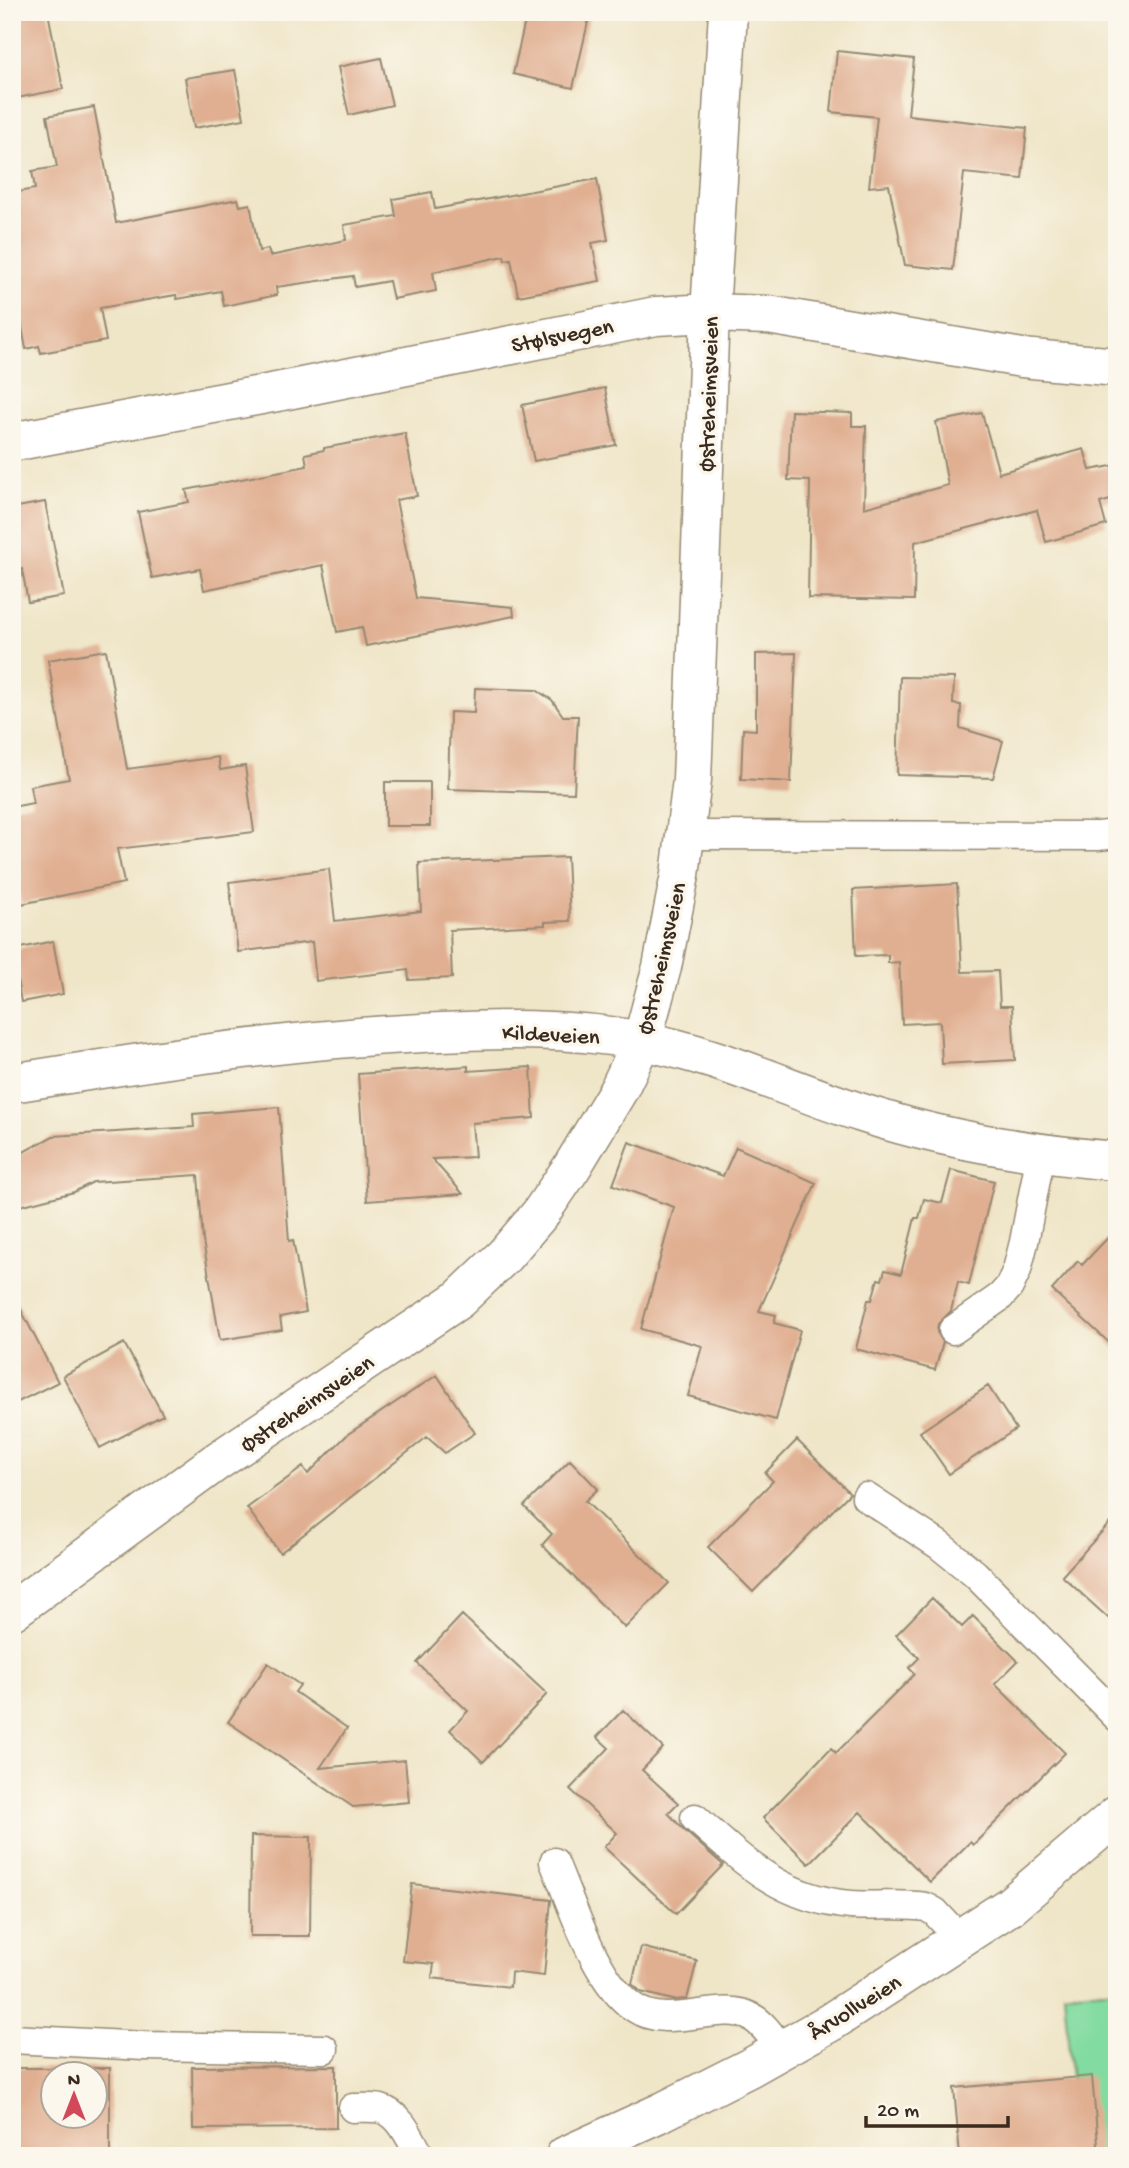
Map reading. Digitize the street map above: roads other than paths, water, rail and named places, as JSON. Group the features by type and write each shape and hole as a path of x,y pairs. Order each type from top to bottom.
{"street":[{"name":"Østreheimsveien","path":"12,1611 216,1462 458,1300 504,1256 540,1214 619,1089 642,1041 662,967 680,875 692,766 710,313 728,12"},
{"name":"Stølsvegen","path":"12,442 656,316 710,313 768,315 1022,358 1117,367"},
{"name":"Kildeveien","path":"12,1083 205,1053 385,1035 542,1029 593,1032 682,1049 728,1063 861,1113 917,1129 1041,1153 1117,1161"},
{"name":"Årvollveien","path":"565,2156 664,2112 831,2022 1010,1906 1117,1815"}],"lane":[{"path":"685,835 1117,834"},
{"path":"953,1330 1000,1297 1009,1287 1017,1270 1024,1241 1041,1153"},
{"path":"866,1497 939,1545 975,1574 1117,1717"},
{"path":"695,1818 749,1866 797,1893 825,1902 854,1905 926,1906 960,1939"},
{"path":"554,1862 592,1953 613,1987 632,2007 649,2015 668,2018 727,2012 750,2015 760,2022 782,2050"},
{"path":"12,2039 144,2046 324,2049"},
{"path":"353,2108 381,2109 388,2112 407,2132 420,2156"}]}
